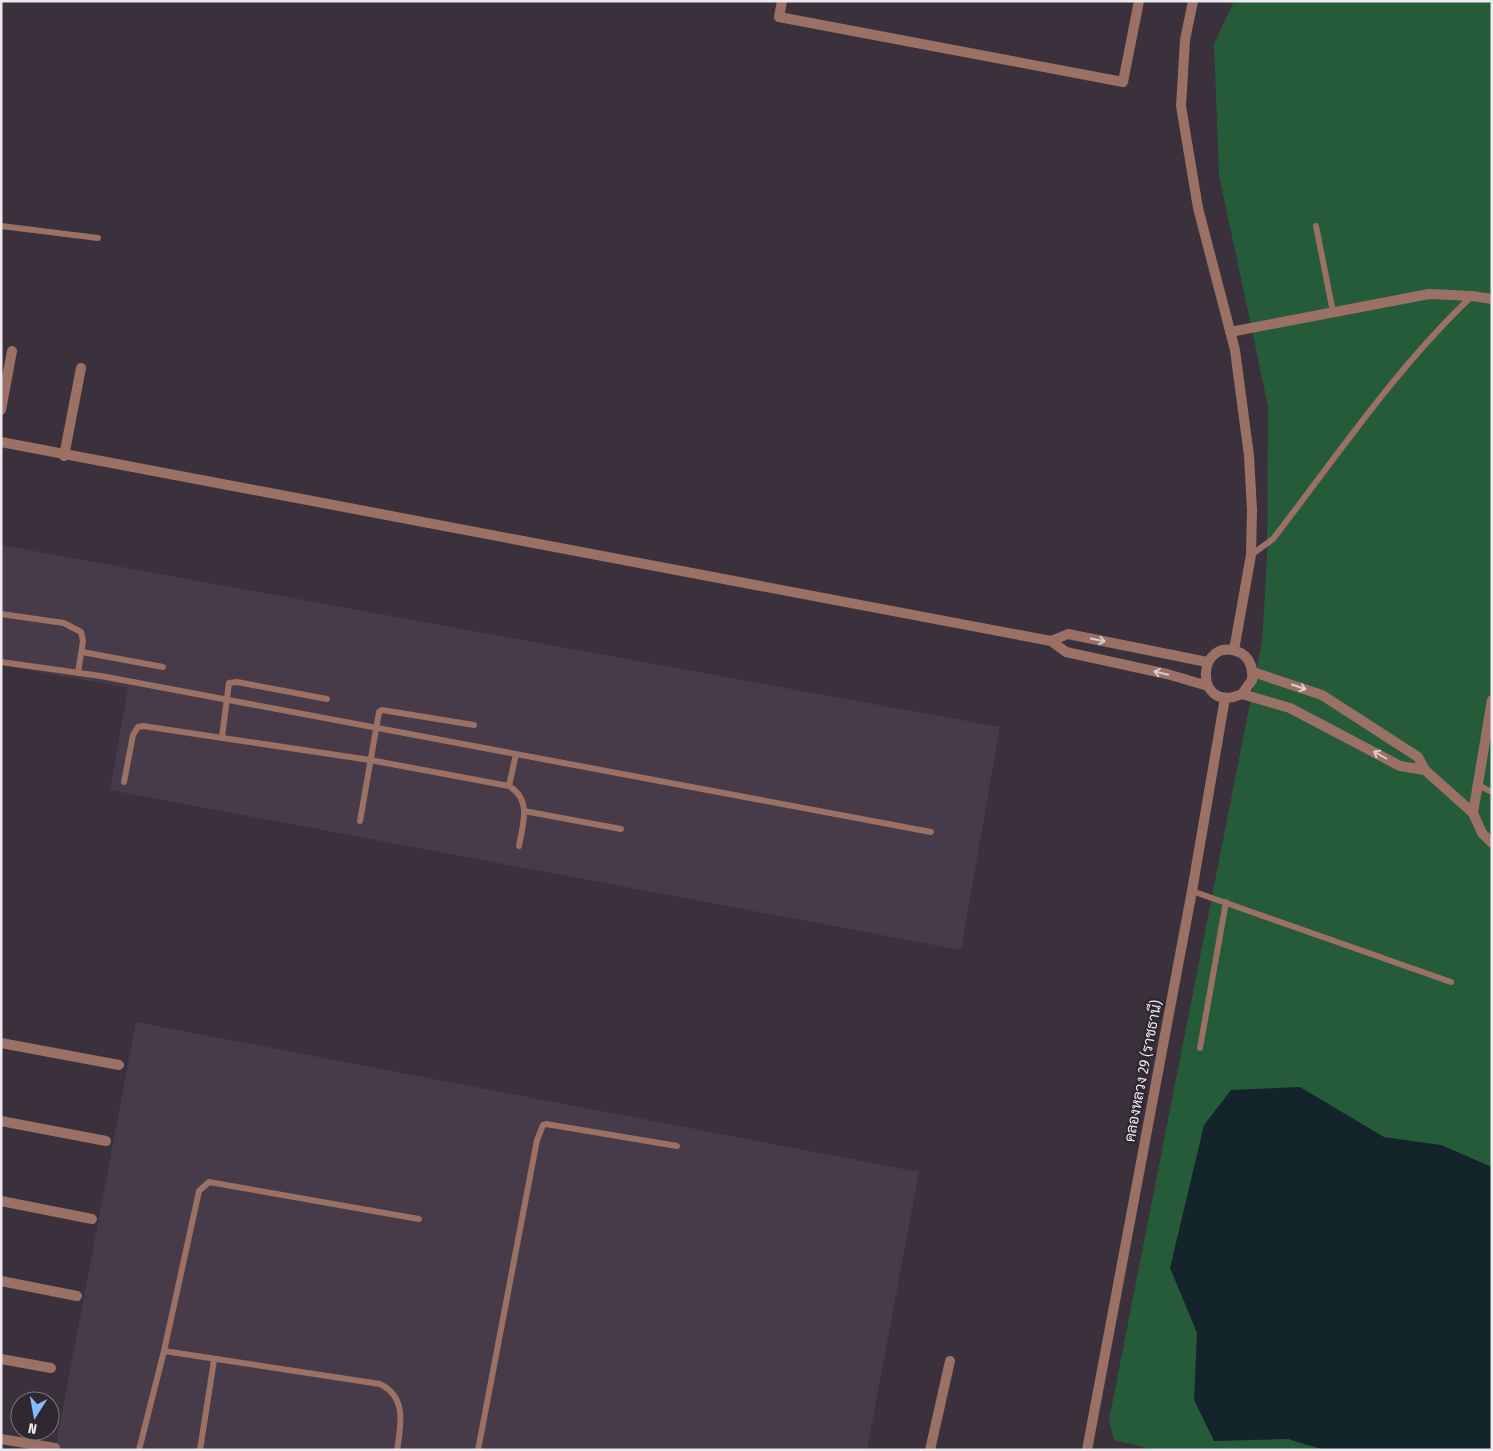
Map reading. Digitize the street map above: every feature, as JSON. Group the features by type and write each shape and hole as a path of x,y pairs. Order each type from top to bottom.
{"street":[{"path":"782,1 779,17 1123,82 1139,1"},
{"path":"1192,1 1185,40 1181,106 1198,208 1235,350 1249,456 1252,510 1251,555 1234,650"},
{"path":"1230,332 1430,294 1492,299"},
{"path":"1,410 12,352"},
{"path":"64,456 81,368"},
{"path":"1,442 64,456 1051,642 1066,652 1167,674 1208,686"},
{"path":"1051,642 1068,634 1207,662"},
{"path":"1223,650 1234,650 1244,655 1251,664 1253,672 1249,688 1233,698 1214,694 1208,686 1205,670 1207,662 1223,650"},
{"path":"1253,672 1322,695 1418,757 1426,770 1473,813 1482,833 1492,843"},
{"path":"1242,694 1290,708 1400,766 1426,770"},
{"name":"คลองหลวง 29 (ราชธานี)","path":"1087,1450 1192,891 1226,698"},
{"path":"1473,813 1492,700"},
{"path":"1,1042 119,1065"},
{"path":"1,1120 106,1141"},
{"path":"1,1201 92,1219"},
{"path":"1,1281 77,1296"},
{"path":"1,1359 51,1368"},
{"path":"930,1450 950,1361"},
{"path":"1,1439 56,1448"}],"lane":[{"path":"1,226 98,238"},
{"path":"1316,226 1333,312"},
{"path":"1251,555 1273,539 1409,362 1439,328 1472,296"},
{"path":"1,614 64,624 81,632 83,642 78,673"},
{"path":"82,652 163,668"},
{"path":"1,662 78,673 226,700 931,832"},
{"path":"222,737 229,683 237,682 327,699"},
{"path":"360,821 379,712 382,710 474,725"},
{"path":"124,782 133,735 138,727 150,726 370,760 509,786 519,792 524,799 520,846"},
{"path":"509,786 516,754"},
{"path":"1478,785 1492,792"},
{"path":"524,811 621,829"},
{"path":"1192,891 1450,982"},
{"path":"1200,1048 1226,902"},
{"path":"478,1450 537,1140 543,1125 678,1146"},
{"path":"139,1450 164,1351 199,1190 209,1182 419,1219"},
{"path":"164,1351 380,1384 389,1388 397,1398 402,1414 396,1450"},
{"path":"200,1450 214,1360"}],"shaded area":[{"path":"1,545 1000,727 961,950 110,790 128,688 1,665"},
{"path":"136,1022 919,1172 867,1450 55,1450 57,1441 60,1441 60,1424"},
{"path":"1300,1087 1384,1137 1441,1145 1492,1167 1492,1450 1324,1450 1288,1439 1214,1441 1194,1400 1197,1333 1170,1268 1204,1125 1231,1090"}],"green space":[{"path":"1234,1 1492,1 1492,1450 1156,1450 1114,1440 1109,1420 1262,642 1267,559 1268,406 1219,175 1214,44"}]}
